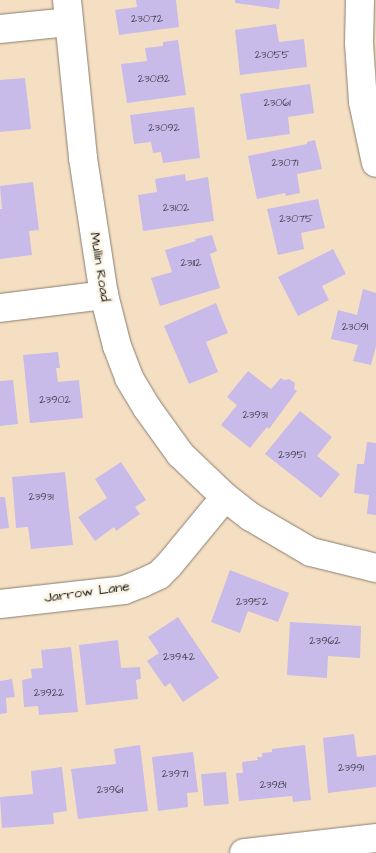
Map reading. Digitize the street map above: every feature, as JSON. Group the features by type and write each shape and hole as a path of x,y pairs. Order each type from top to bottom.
{"street":[{"path":"360,0 359,43 363,102 376,163"},
{"path":"0,28 68,11"},
{"name":"Mullin Road","path":"68,11 83,158 104,295 117,346 129,378 180,454 225,497 251,517 312,552 376,568"},
{"path":"0,308 104,295"},
{"name":"Jarrow Lane","path":"0,604 124,590 142,583 169,565 225,497"},
{"path":"244,853 376,838"}],"building":[{"path":"136,0 176,0 179,27 119,35 115,10 137,7"},
{"path":"235,0 280,0 279,9 235,3"},
{"path":"276,24 279,42 304,39 307,67 240,75 235,30"},
{"path":"178,40 186,95 127,103 121,64 147,61 145,48 163,46 163,42"},
{"path":"25,78 31,129 0,132 0,80"},
{"path":"310,84 314,113 288,117 290,134 247,140 240,94"},
{"path":"194,107 200,158 163,163 161,152 153,153 151,142 134,144 130,115"},
{"path":"315,140 322,169 297,174 300,193 286,196 285,193 257,199 248,156 307,144 307,142"},
{"path":"185,174 186,181 208,177 214,221 143,231 138,195 157,192 155,179"},
{"path":"33,182 39,230 29,231 32,255 0,259 0,209 2,209 0,186"},
{"path":"318,199 325,228 301,233 304,249 278,255 267,209"},
{"path":"212,235 217,251 210,254 220,288 160,306 151,278 172,272 165,250"},
{"path":"333,249 346,274 322,286 329,300 298,316 278,277"},
{"path":"363,289 376,293 376,346 371,365 353,361 358,345 331,339 338,310 357,315"},
{"path":"216,303 228,333 206,342 218,372 189,384 164,326"},
{"path":"58,352 60,368 56,368 58,382 79,380 83,418 30,423 23,355"},
{"path":"248,371 271,389 281,378 284,380 289,379 295,383 294,389 297,391 269,429 267,427 250,448 221,425 237,405 227,397"},
{"path":"13,380 18,424 0,426 0,381"},
{"path":"300,411 332,437 317,456 340,474 321,498 265,454"},
{"path":"367,442 376,443 376,515 367,514 369,495 354,493 357,464 364,464"},
{"path":"121,462 146,500 135,507 140,514 116,531 114,527 95,541 78,517 107,498 95,479"},
{"path":"65,472 73,545 31,549 28,527 16,528 12,477"},
{"path":"0,497 5,497 9,528 0,529"},
{"path":"230,570 289,593 278,622 248,611 240,633 211,622"},
{"path":"178,617 219,678 183,702 170,683 165,687 147,661 159,653 148,637"},
{"path":"290,622 361,626 360,658 328,656 327,678 287,675"},
{"path":"118,640 121,668 140,667 141,679 136,680 138,699 86,705 79,645"},
{"path":"71,647 78,712 39,715 38,706 24,707 22,680 32,678 31,669 43,668 41,650"},
{"path":"12,679 15,697 6,698 7,713 0,714 0,681"},
{"path":"354,734 357,757 376,755 376,787 328,793 323,738"},
{"path":"140,745 148,811 78,819 71,769 116,764 114,749"},
{"path":"305,745 311,800 293,802 292,796 239,801 236,773 243,773 242,762 258,760 257,757 262,757 262,753 272,752 272,749"},
{"path":"193,752 198,792 187,793 188,807 158,811 152,757"},
{"path":"62,767 67,811 53,813 54,824 2,828 0,797 33,794 31,771"},
{"path":"226,772 229,804 204,806 201,774"}]}
